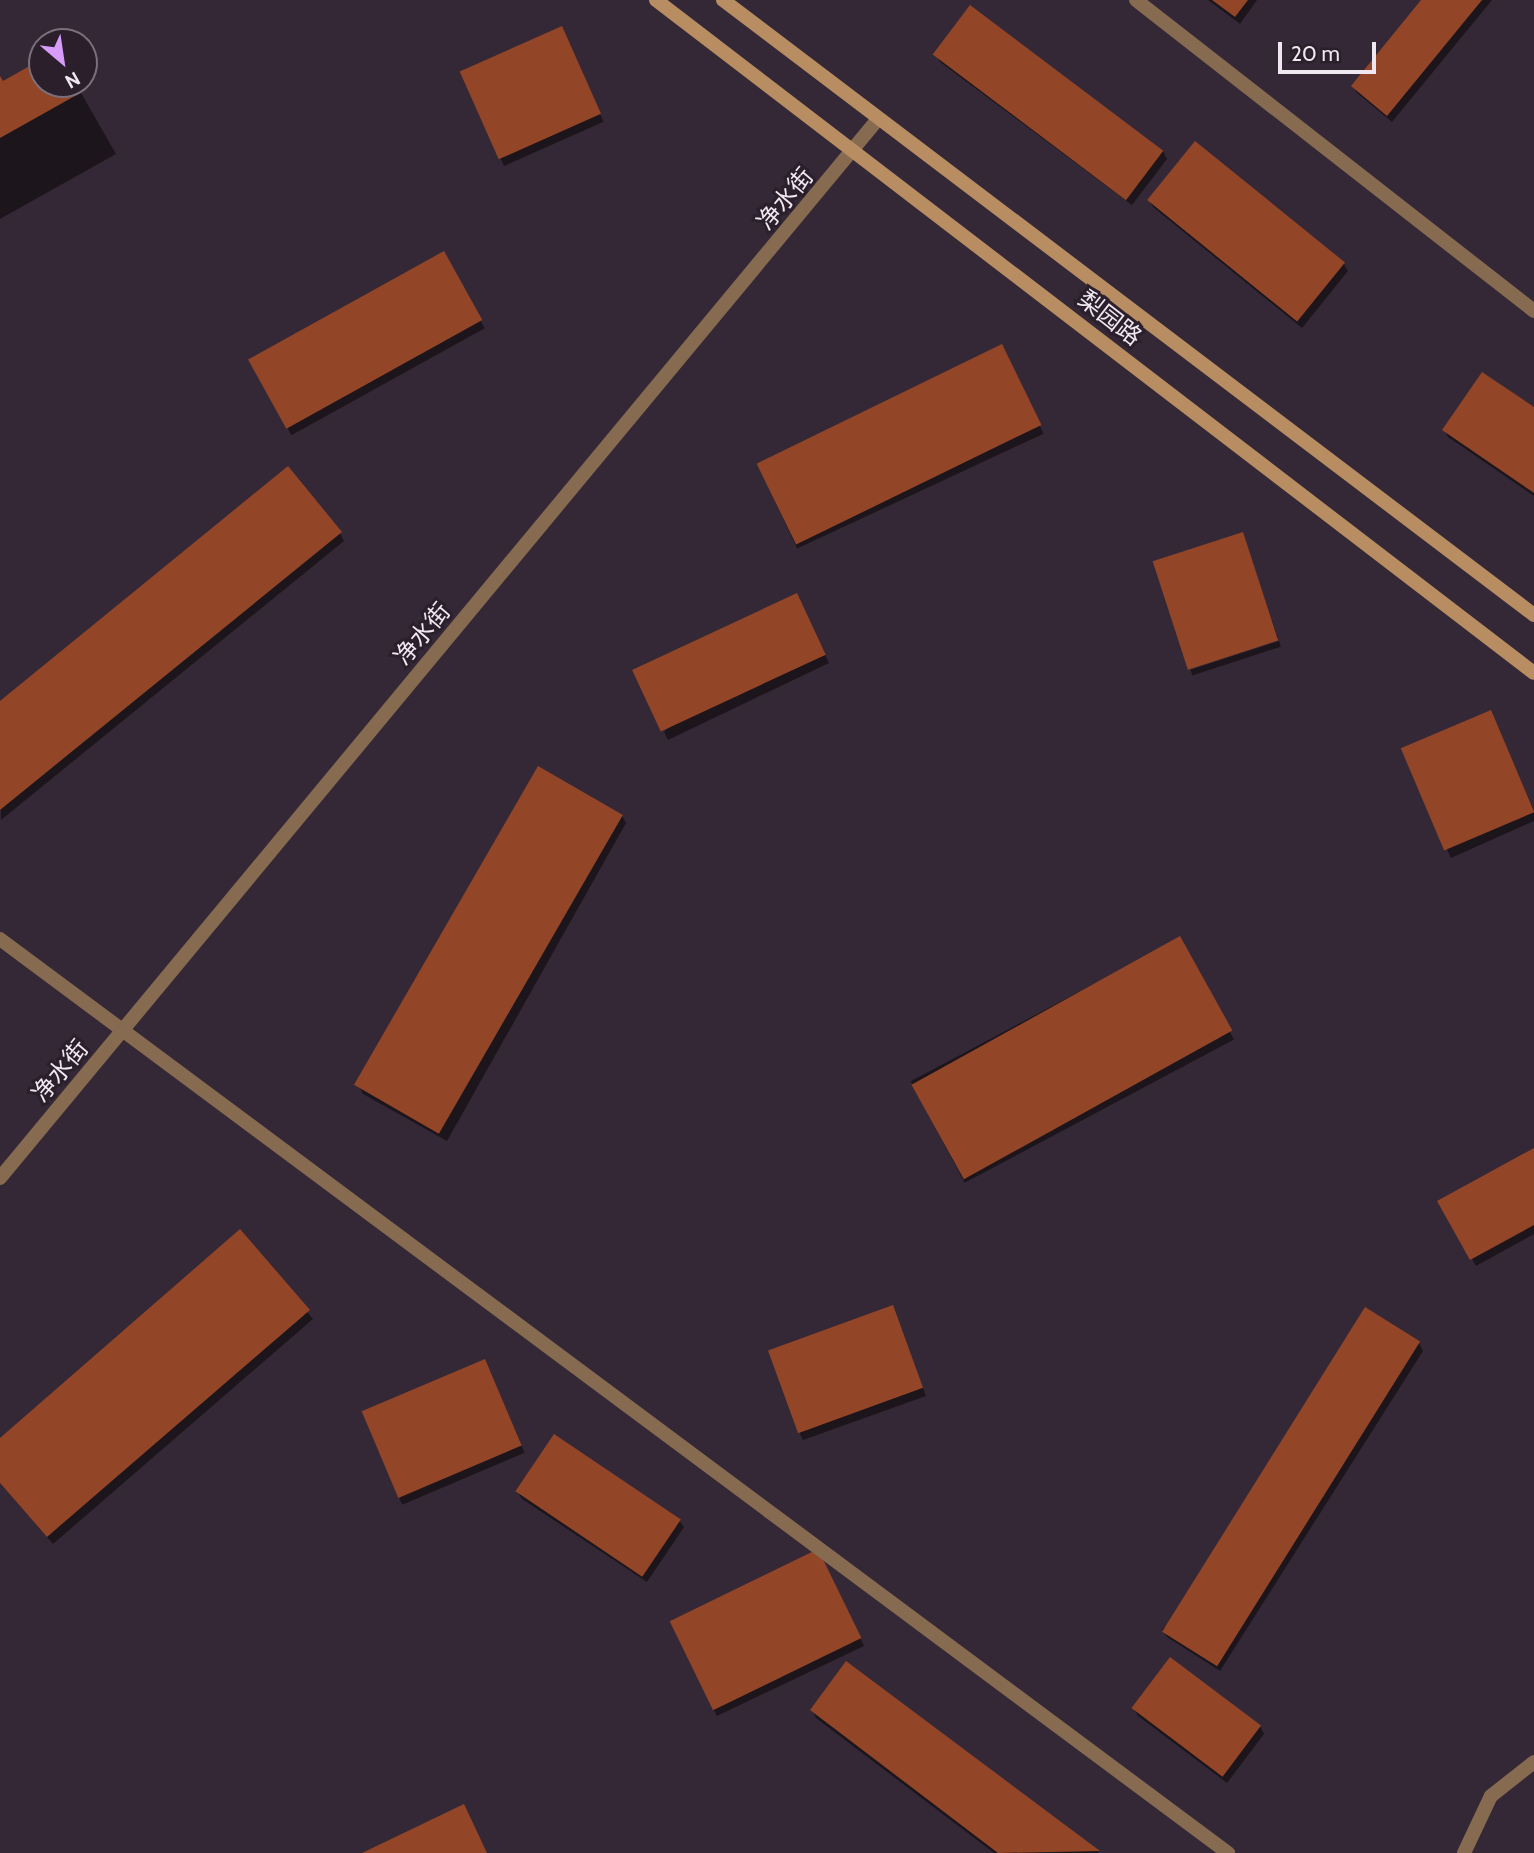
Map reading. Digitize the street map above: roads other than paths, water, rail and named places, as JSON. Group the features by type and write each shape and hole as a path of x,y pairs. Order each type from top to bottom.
{"main road":[{"name":"梨园路","path":"656,0 1534,673"},
{"name":"梨园路","path":"723,0 1534,615"}],"street":[{"path":"1136,0 1534,311"},
{"name":"净水街","path":"0,1178 878,119"},
{"path":"0,939 1228,1853"},
{"path":"1464,1853 1491,1796 1534,1762"}]}
